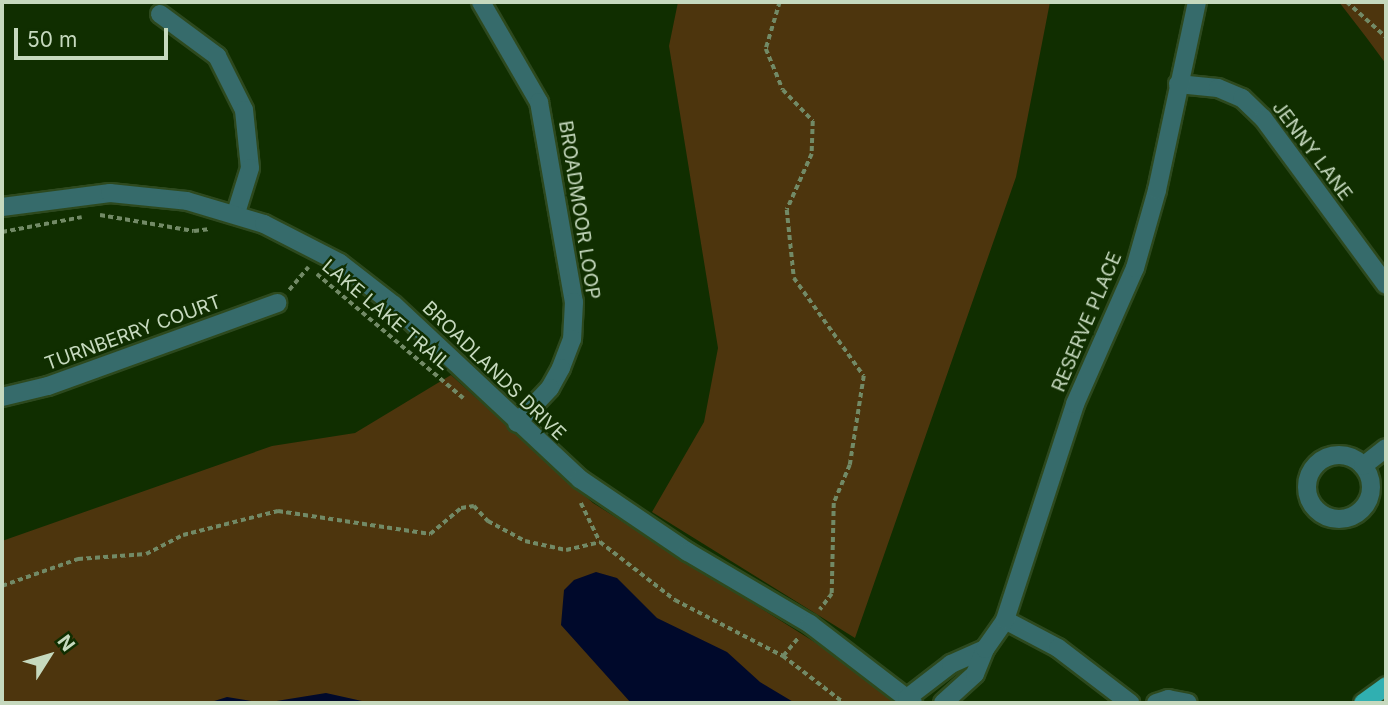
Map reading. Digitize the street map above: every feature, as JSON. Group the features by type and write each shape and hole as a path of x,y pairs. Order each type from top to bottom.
{"main road":[{"path":"1363,703 1386,686"}],"street":[{"name":"BROADMOOR LOOP","path":"481,2 540,102 574,302 572,339 561,368 550,388 517,423"},
{"name":"RESERVE PLACE","path":"943,703 975,674 985,649 1005,620 1075,404 1135,268 1157,190 1197,2"},
{"path":"160,13 216,56 244,110 250,169 236,214"},
{"name":"JENNY LANE","path":"1178,83 1218,88 1242,98 1263,118 1386,285"},
{"name":"BROADLANDS DRIVE","path":"2,207 110,193 187,201 236,214 340,263 394,305 517,423 580,479 688,552 810,624 910,701"},
{"name":"TURNBERRY COURT","path":"2,397 48,386 278,303"},
{"path":"1363,466 1386,448"},
{"path":"1005,620 1058,648 1130,703"},
{"path":"910,701 951,664 985,649"},
{"path":"1156,703 1177,699 1188,703"}],"path":[{"path":"780,2 766,49 783,90 813,121 813,155 787,210 794,278 864,376 850,465 834,503 832,594 783,656"},
{"path":"1347,2 1386,37"},
{"path":"2,232 96,214 194,231 217,228"},
{"name":"LAKE LAKE TRAIL","path":"298,259 470,402"},
{"path":"278,303 308,267"},
{"path":"571,494 588,515 600,542 675,600 691,612 783,656 844,703"},
{"path":"2,586 78,559 146,554 183,535 278,511 345,519 411,534 430,534 461,508 474,506 488,521 525,541 566,550 600,542"}],"shaded area":[{"path":"678,2 1050,2 1016,177 855,638 652,512 704,422 718,348 669,46"},
{"path":"1339,2 1386,2 1386,64 1366,37"},
{"path":"451,375 593,503 859,670 898,703 2,703 2,541 272,446 355,433"}],"water":[{"path":"596,572 617,578 657,618 727,652 760,682 795,703 631,703 561,625 564,590 574,580"},
{"path":"326,693 371,703 264,703"},
{"path":"227,697 264,703 208,703"}]}
